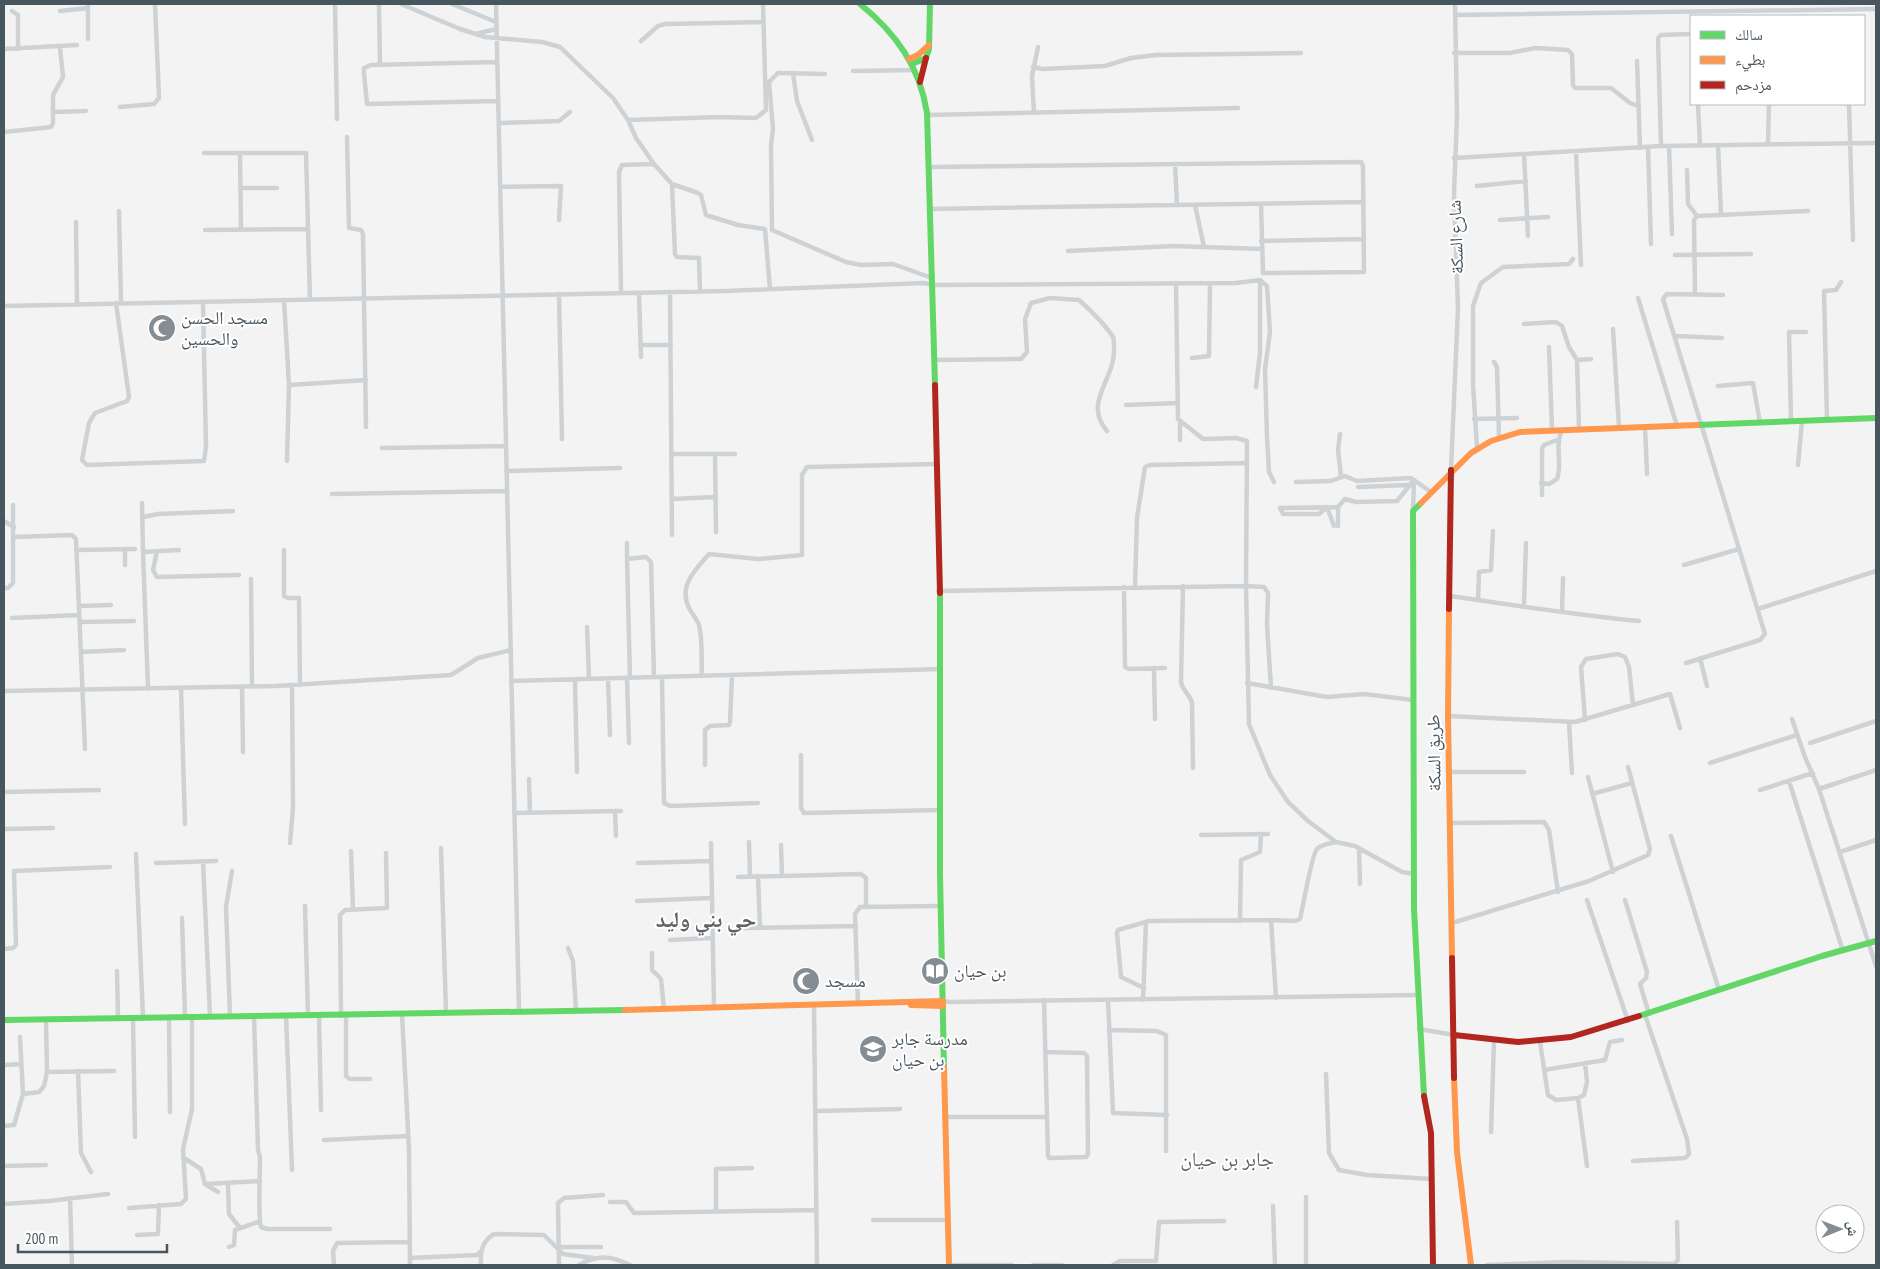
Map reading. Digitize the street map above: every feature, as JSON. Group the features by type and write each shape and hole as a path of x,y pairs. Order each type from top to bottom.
{"main road":[{"path":"860,4 885,25 912,64 920,83 927,115 933,278 941,669 941,906 942,989 945,1003 943,1014 948,1265"},
{"path":"920,83 921,69 930,44 930,4"},
{"path":"912,64 930,44"},
{"path":"912,64 926,58"},
{"path":"1433,1265 1431,1133 1422,1083 1414,874 1413,511 1451,470 1477,448 1499,438 1528,431 1876,418"},
{"name":"طريق السكة","path":"1451,470 1448,716 1454,1036 1457,1152 1471,1265"},
{"path":"1454,1036 1494,1041 1540,1042 1571,1037 1628,1021 1719,990 1873,942"},
{"path":"928,1003 942,989"},
{"path":"928,1003 943,1014"},
{"path":"4,1020 188,1016 343,1016 945,1003"}],"street":[{"path":"120,107 154,104 157,103 159,98 155,4"},
{"path":"335,4 337,119"},
{"path":"379,4 380,65"},
{"path":"400,4 475,34 496,39 542,42 560,47 613,98 628,120 636,138 654,164 672,184 701,195 706,214 738,225 765,229 770,289"},
{"path":"452,4 496,22"},
{"path":"496,4 519,1012"},
{"path":"628,120 758,118 766,109 763,4"},
{"name":"شارع السكة","path":"1451,470 1458,308 1454,158 1457,115 1454,53 1455,4"},
{"path":"1793,4 1793,10"},
{"path":"1831,4 1831,10"},
{"path":"60,11 88,6 88,39"},
{"path":"1455,15 1831,10 1869,6 1876,9"},
{"path":"12,10 18,15 18,48"},
{"path":"641,41 658,26 665,24 763,22"},
{"path":"475,34 496,29"},
{"path":"1661,146 1658,38 1661,35 1690,34"},
{"path":"4,49 60,48 77,45"},
{"path":"1034,113 1033,67 1038,47"},
{"path":"4,132 48,128 52,123 53,95 63,77 60,48"},
{"path":"1454,53 1510,52 1536,48 1568,50 1572,54 1573,85 1576,88 1611,88 1630,103 1638,106"},
{"path":"1033,67 1043,70 1105,66 1131,58 1156,55 1301,53"},
{"path":"1637,61 1640,148"},
{"path":"497,62 380,65 364,68 367,104 498,102"},
{"path":"853,71 912,64"},
{"path":"825,74 778,73 769,82 773,130 770,145 772,230 846,262 861,265 893,264 933,278"},
{"path":"793,73 797,101 812,140"},
{"path":"1698,105 1700,146"},
{"path":"1768,144 1769,105"},
{"path":"1849,105 1853,240"},
{"path":"927,115 1238,108"},
{"path":"53,112 86,112"},
{"path":"499,123 559,121 570,112"},
{"path":"347,136 349,228 361,230 363,234 366,427"},
{"path":"1454,158 1661,146 1876,142"},
{"path":"1718,145 1721,214"},
{"path":"1669,146 1672,234"},
{"path":"1648,147 1651,244"},
{"path":"1576,152 1581,265"},
{"path":"204,153 306,153 310,300"},
{"path":"240,153 241,230"},
{"path":"1524,154 1528,236"},
{"path":"928,167 1361,162 1363,166 1364,271 1361,273 1264,274 1262,271 1261,204"},
{"path":"620,293 619,168 622,165 654,164"},
{"path":"1175,164 1177,205"},
{"path":"1687,170 1688,204 1697,216"},
{"path":"1477,186 1526,181"},
{"path":"672,184 675,254 677,257 699,258 700,291"},
{"path":"500,186 561,186 559,220"},
{"path":"240,188 277,188"},
{"path":"929,209 1363,202"},
{"path":"1195,205 1204,248"},
{"path":"119,211 119,303 129,396 127,401 98,411 92,417 82,460 87,465 204,461 206,448 203,302"},
{"path":"1697,216 1808,211"},
{"path":"1695,294 1694,220 1697,216"},
{"path":"1500,220 1548,217"},
{"path":"76,222 77,304"},
{"path":"205,230 308,229"},
{"path":"1262,241 1364,239"},
{"path":"1068,251 1141,246 1262,249"},
{"path":"1675,255 1751,254"},
{"path":"1477,448 1474,419 1473,306 1481,283 1501,268 1569,264 1573,259"},
{"path":"4,306 365,300 504,294 639,293 924,283 933,285 1210,283 1260,280 1267,286 1268,326 1270,332 1266,363 1268,463 1271,478 1274,482"},
{"path":"1256,387 1259,363 1260,280"},
{"path":"1176,282 1180,440"},
{"path":"1826,420 1824,292 1836,290 1840,282"},
{"path":"1192,358 1209,356 1210,283"},
{"path":"670,292 672,534"},
{"path":"639,293 641,357"},
{"path":"559,294 562,439"},
{"path":"1686,663 1764,638 1764,629 1663,296 1667,294 1723,295"},
{"path":"934,360 1022,359 1027,352 1025,319 1031,303 1050,298 1079,300 1113,338 1115,358 1110,374 1098,396 1101,423 1107,431"},
{"path":"1638,298 1677,426"},
{"path":"284,300 288,385 287,461"},
{"path":"1524,324 1559,322 1577,360 1580,428"},
{"path":"1260,325 1268,326"},
{"path":"1614,329 1619,427"},
{"path":"1791,421 1789,332 1806,332"},
{"path":"1675,336 1722,338"},
{"path":"640,345 671,345"},
{"path":"1549,347 1552,429"},
{"path":"1577,360 1591,359"},
{"path":"1494,362 1497,367 1499,438"},
{"path":"1259,363 1266,363"},
{"path":"288,385 366,380"},
{"path":"1718,386 1753,383 1760,423"},
{"path":"1126,405 1178,404"},
{"path":"1474,419 1517,418"},
{"path":"1798,465 1802,421"},
{"path":"1180,422 1203,439 1236,438 1247,441 1246,586 1248,724 1270,775 1288,802 1308,821 1336,842 1359,848 1392,867 1414,874"},
{"path":"1645,426 1647,474"},
{"path":"1541,483 1549,484 1557,479 1560,468 1557,440 1562,429"},
{"path":"1340,434 1338,450 1340,476"},
{"path":"1542,495 1544,445 1557,440"},
{"path":"382,448 506,446"},
{"path":"671,454 735,454"},
{"path":"715,454 716,532"},
{"path":"1135,587 1137,518 1144,467 1150,464 1247,463"},
{"path":"702,676 700,630 697,620 687,606 685,588 687,581 709,554 716,553 740,559 801,557 804,552 802,475 808,467 937,464"},
{"path":"506,471 620,468"},
{"path":"1296,482 1331,481 1340,476 1357,481 1411,478 1431,492"},
{"path":"1327,507 1336,526 1338,507 1345,499 1356,502 1397,501 1408,485 1414,480"},
{"path":"1413,511 1414,480"},
{"path":"1358,486 1408,485"},
{"path":"332,494 507,491"},
{"path":"672,499 715,497"},
{"path":"142,503 148,689"},
{"path":"4,588 8,588 13,583 13,505"},
{"path":"1327,507 1319,514 1283,514 1280,508 1296,507 1327,507 1338,507"},
{"path":"1293,514 1296,507"},
{"path":"143,517 158,514 233,511"},
{"path":"4,521 14,527"},
{"path":"1478,600 1479,572 1491,570 1493,531"},
{"path":"14,537 72,535 76,539 84,749"},
{"path":"628,543 629,743"},
{"path":"1524,605 1526,543"},
{"path":"125,549 125,565"},
{"path":"76,550 135,549"},
{"path":"1684,564 1739,549"},
{"path":"143,552 179,550"},
{"path":"284,550 284,596 299,598 300,685"},
{"path":"157,551 153,570 157,576 239,576"},
{"path":"627,559 648,558 651,562 654,677"},
{"path":"1758,609 1876,571"},
{"path":"251,578 252,687"},
{"path":"1562,610 1563,578"},
{"path":"1182,586 1181,682 1192,703 1192,768"},
{"path":"938,591 1182,586 1264,587 1268,593 1267,625 1271,688"},
{"path":"1124,587 1126,667 1165,668"},
{"path":"1450,596 1562,610 1586,616 1639,621"},
{"path":"79,606 111,605"},
{"path":"12,618 79,615"},
{"path":"80,622 134,621"},
{"path":"587,627 589,679"},
{"path":"81,652 124,650"},
{"path":"4,691 292,686 451,675 478,658 510,650"},
{"path":"1585,720 1581,668 1586,659 1618,654 1625,657 1629,667 1633,705"},
{"path":"1700,658 1707,686"},
{"path":"1154,668 1155,719"},
{"path":"511,681 941,669"},
{"path":"705,765 705,730 710,726 728,725 730,722 732,676"},
{"path":"662,677 664,804 670,806 758,803"},
{"path":"608,678 610,736"},
{"path":"575,680 578,772"},
{"path":"1247,683 1327,697 1364,694 1413,700"},
{"path":"290,844 290,819 293,808 292,686"},
{"path":"242,687 243,752"},
{"path":"180,688 185,824"},
{"path":"1448,716 1569,722 1585,720 1670,694 1680,728"},
{"path":"1792,719 1873,942 1876,966"},
{"path":"1810,743 1876,721"},
{"path":"1569,722 1572,773"},
{"path":"1710,763 1797,735"},
{"path":"801,755 801,808 804,813 940,810"},
{"path":"1452,923 1558,892 1613,872 1647,856 1650,851 1628,767"},
{"path":"1819,789 1876,770"},
{"path":"1449,772 1524,772"},
{"path":"1760,790 1813,773"},
{"path":"1588,777 1613,872"},
{"path":"529,779 530,813"},
{"path":"1789,781 1844,950"},
{"path":"1592,794 1632,783"},
{"path":"4,792 99,790"},
{"path":"615,811 616,836"},
{"path":"514,813 622,811"},
{"path":"1450,823 1544,822 1549,830 1558,892"},
{"path":"4,829 53,828"},
{"path":"1240,921 1241,860 1260,852 1261,834"},
{"path":"1201,835 1268,834"},
{"path":"1671,836 1719,990"},
{"path":"1840,852 1876,840"},
{"path":"749,842 750,876"},
{"path":"1144,988 1121,977 1116,933 1125,927 1146,922 1295,921 1300,919 1309,881 1311,857 1319,847 1336,842"},
{"path":"711,843 710,898 714,1007"},
{"path":"781,845 782,876"},
{"path":"441,848 446,1013"},
{"path":"1359,848 1360,884"},
{"path":"351,851 354,910"},
{"path":"370,1079 350,1079 346,1076 339,922 342,912 385,910 387,908 386,853"},
{"path":"136,854 143,1017"},
{"path":"638,863 711,860"},
{"path":"156,863 216,861"},
{"path":"203,862 210,1016"},
{"path":"4,949 13,948 16,945 14,871 110,867"},
{"path":"230,1016 226,907 232,871"},
{"path":"738,877 861,874 866,878 866,907"},
{"path":"758,876 760,928"},
{"path":"637,901 710,898"},
{"path":"1587,900 1628,1021"},
{"path":"1624,900 1647,972 1646,978 1640,984 1647,1015 1687,1139 1689,1154 1684,1158 1633,1161"},
{"path":"305,906 308,1015"},
{"path":"858,1004 855,914 860,907 941,906"},
{"path":"129,1208 181,1204 186,1199 184,1139 192,1109 182,918"},
{"path":"1271,920 1276,998"},
{"path":"1143,1000 1146,922"},
{"path":"744,928 856,926"},
{"path":"670,940 711,938"},
{"path":"568,948 573,961 576,1010"},
{"path":"652,953 652,970 661,979 664,1009"},
{"path":"117,971 118,1017"},
{"path":"945,1003 1044,1000 1418,996"},
{"path":"1044,1000 1046,1117 1047,1152 1050,1158 1088,1156 1087,1056 1084,1053 1045,1052"},
{"path":"1108,1000 1113,1113 1117,1115 1167,1115"},
{"path":"814,1006 818,1210 817,1265"},
{"path":"402,1014 408,1136 410,1265"},
{"path":"286,1015 292,1170"},
{"path":"319,1015 321,1110"},
{"path":"254,1016 260,1181 258,1222 261,1227 267,1230 330,1229"},
{"path":"133,1017 135,1137"},
{"path":"169,1017 170,1112"},
{"path":"24,1094 35,1094 42,1090 47,1072 46,1019"},
{"path":"1419,1029 1454,1036"},
{"path":"1109,1030 1157,1031 1166,1035 1166,1151"},
{"path":"4,1126 14,1126 24,1094 20,1037"},
{"path":"1544,1070 1605,1060 1610,1042 1622,1040"},
{"path":"1491,1132 1494,1041"},
{"path":"1540,1042 1547,1090 1551,1098 1556,1100 1578,1098 1586,1092 1585,1063"},
{"path":"4,1065 21,1064"},
{"path":"78,1071 81,1153 91,1172"},
{"path":"47,1072 114,1071"},
{"path":"1326,1074 1329,1153 1340,1170 1367,1175 1431,1179"},
{"path":"1578,1098 1587,1166"},
{"path":"816,1111 900,1109"},
{"path":"945,1117 1046,1117"},
{"path":"324,1140 408,1136"},
{"path":"184,1158 201,1169 205,1184 218,1192"},
{"path":"4,1166 46,1165"},
{"path":"716,1212 716,1169 752,1168"},
{"path":"205,1184 260,1181"},
{"path":"228,1182 228,1214 240,1228"},
{"path":"4,1204 108,1194"},
{"path":"559,1265 558,1202 564,1198 603,1195"},
{"path":"1306,1197 1306,1265"},
{"path":"70,1198 72,1265"},
{"path":"610,1202 626,1202 634,1213 818,1210"},
{"path":"137,1235 158,1234 159,1206"},
{"path":"1274,1206 1275,1265"},
{"path":"873,1220 947,1220"},
{"path":"1113,1265 1120,1261 1156,1261 1159,1222 1224,1221"},
{"path":"230,1247 234,1245 235,1230 258,1222"},
{"path":"1487,1265 1566,1262 1674,1264 1678,1260 1677,1222"},
{"path":"481,1265 480,1252 484,1244 494,1234 538,1234 549,1238 567,1256 594,1258 610,1256 630,1265"},
{"path":"334,1265 333,1251 337,1243 410,1242"},
{"path":"559,1250 601,1248"},
{"path":"410,1258 474,1255 480,1252"},
{"path":"579,1265 594,1258"},
{"path":"948,1265 1012,1265"},
{"path":"1033,1265 1062,1265"}],"traffic: fast":[{"path":"860,4 895,39 912,66 924,96 927,113 935,385"},
{"path":"912,64 926,58 929,49 930,4"},
{"path":"1697,425 1876,418"},
{"path":"1421,503 1413,511 1414,909 1424,1096"},
{"path":"940,593 940,875 944,1067"},
{"path":"1639,1016 1822,956 1876,941"},
{"path":"4,1020 625,1010"}],"traffic: slow":[{"path":"909,59 918,55 929,45"},
{"path":"1421,503 1471,453 1491,441 1520,432 1697,425"},
{"path":"1449,609 1448,716 1452,958"},
{"path":"625,1010 943,1001"},
{"path":"911,1005 943,1006"},
{"path":"944,1067 949,1265"},
{"path":"1454,1078 1457,1152 1471,1265"}],"traffic: jam":[{"path":"920,82 926,58"},
{"path":"935,385 940,593"},
{"path":"1449,609 1451,470"},
{"path":"1452,958 1454,1078"},
{"path":"1454,1035 1518,1042 1571,1037 1639,1016"},
{"path":"1424,1096 1431,1133 1433,1265"}],"place":[{"name":"مسجد الحسن والحسين","path":"162,328"},
{"name":"بن حيان","path":"935,971"},
{"name":"مسجد","path":"806,981"},
{"name":"مدرسة جابر بن حيان","path":"873,1049"}],"district":[{"name":"حي بني وليد","path":"706,919"},
{"name":"جابر بن حيان","path":"1227,1159"}]}
